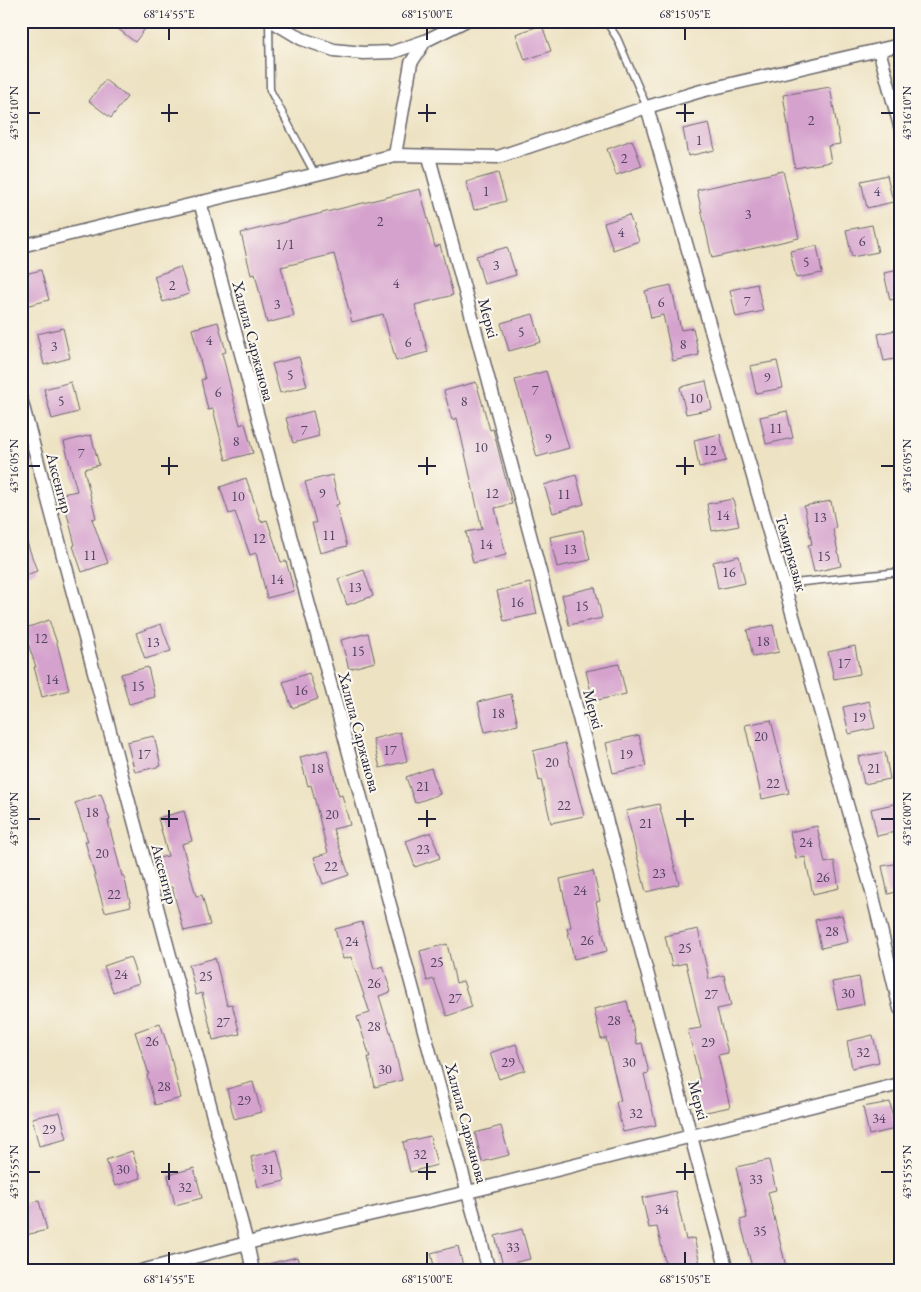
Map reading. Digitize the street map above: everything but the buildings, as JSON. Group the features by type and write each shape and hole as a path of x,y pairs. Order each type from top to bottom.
{"street":[{"path":"270,21 302,40 334,50 363,54 393,52 425,41 465,21"},
{"path":"395,155 411,63 425,41"},
{"path":"21,246 395,155 498,157 701,91 900,45"},
{"path":"879,50 900,126"},
{"name":"Темирказык","path":"647,107 871,888 900,1009"},
{"name":"Меркі","path":"429,157 727,1271"},
{"name":"Халила Саржанова","path":"200,202 489,1271"},
{"name":"Аксенгир","path":"21,399 253,1271"},
{"path":"141,1271 247,1243 468,1192 900,1084"}],"lane":[{"path":"270,21 270,90 315,174"},
{"path":"606,21 617,38 647,107"},
{"path":"784,584 900,572"}]}
